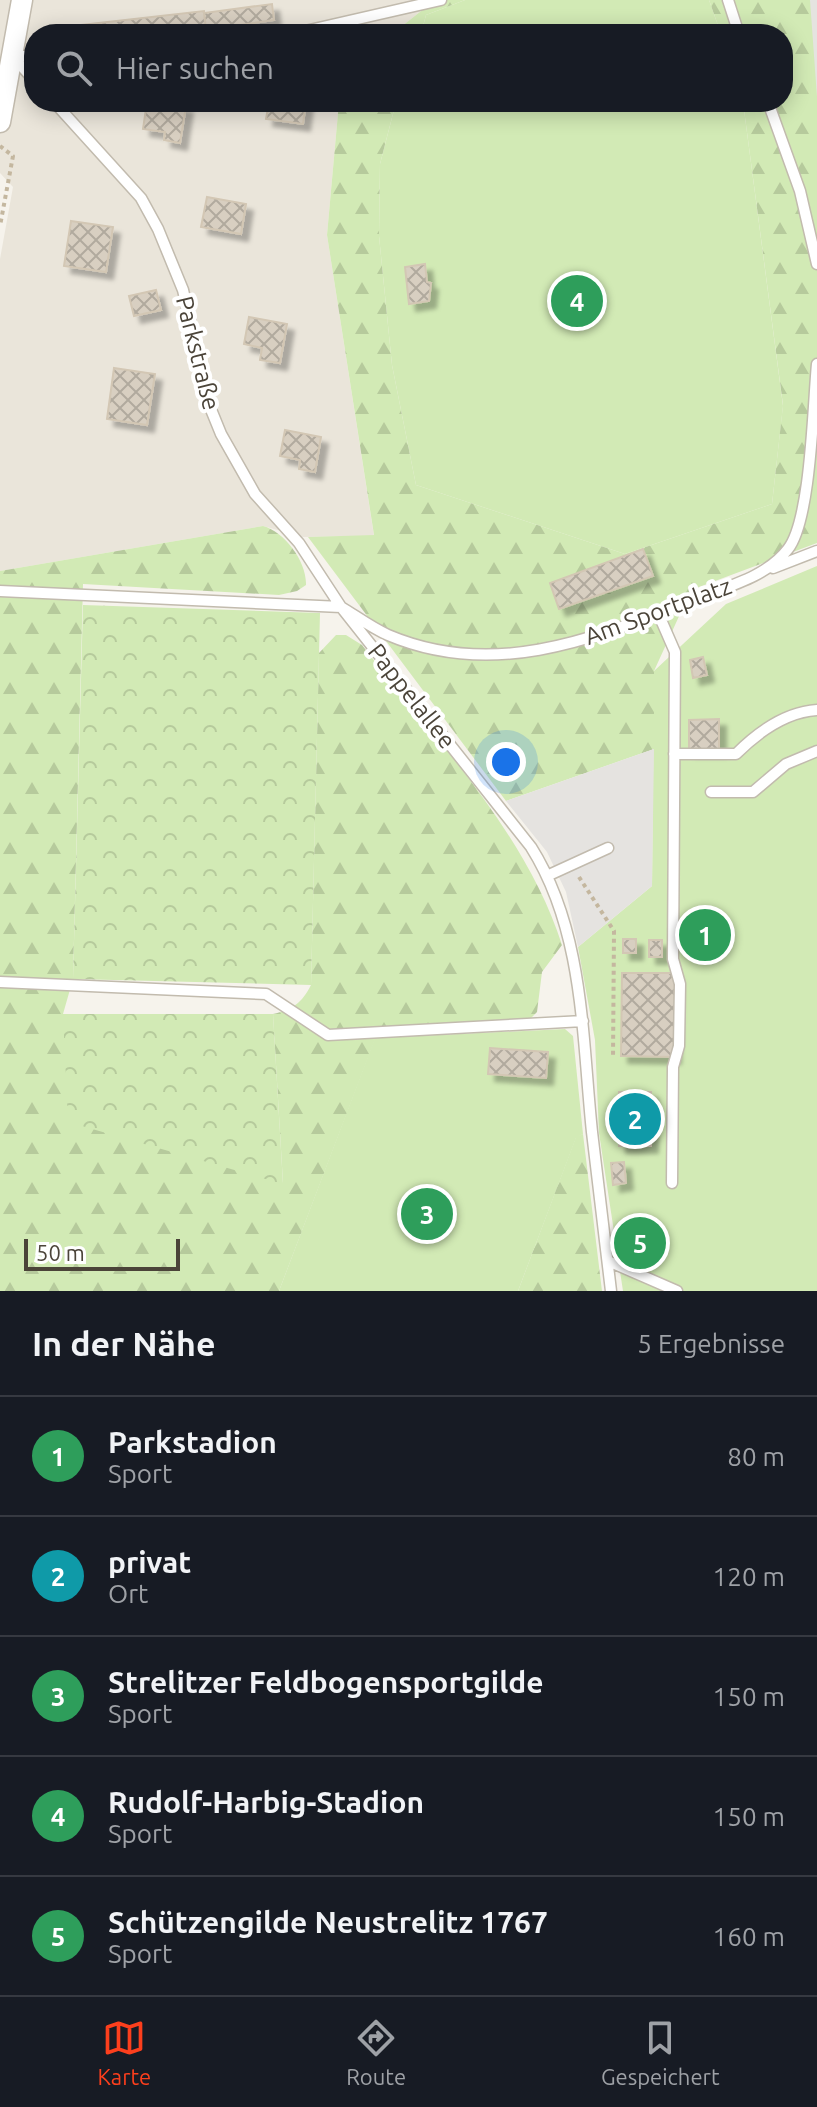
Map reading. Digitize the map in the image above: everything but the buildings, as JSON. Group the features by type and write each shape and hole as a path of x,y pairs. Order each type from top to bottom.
{"street":[{"path":"0,122 22,0"}],"lane":[{"path":"336,24 441,0"},
{"path":"728,0 736,24"},
{"path":"12,55 24,56"},
{"path":"12,55 24,69"},
{"name":"Parkstraße","path":"63,112 141,198 158,229 183,290 210,407 221,434 255,494 299,543 341,607"},
{"path":"772,112 800,191 817,264"},
{"name":"Am Sportplatz","path":"341,607 386,635 421,646 490,657 543,651 658,613 760,573 788,549 801,520 817,364"},
{"path":"760,573 817,551"},
{"path":"0,591 341,607"},
{"name":"Pappelallee","path":"341,607 531,847 549,875 569,940 583,1021 611,1291"},
{"path":"658,613 675,652 673,959 680,984 679,1046 673,1067 672,1183"},
{"path":"674,754 736,754 758,732 804,711 817,710"},
{"path":"711,792 753,792 786,764 817,751"},
{"path":"549,875 608,848"},
{"path":"0,982 266,994 328,1035 583,1021"},
{"path":"608,1261 677,1291"}],"path":[{"path":"0,146 13,156 0,226"},
{"path":"572,864 614,931 613,1058"}],"shaded area":[{"path":"0,0 435,0 405,24 24,24 24,112 338,112 327,235 374,536 303,537 263,526 0,571 0,259 13,187 0,173"},
{"path":"810,0 817,0 817,97"},
{"path":"654,749 652,886 578,947 566,892 547,852 506,801"}],"green space":[{"path":"435,0 465,0 426,15 424,24 405,24"},
{"path":"465,0 709,0 717,24 424,24 426,15"},
{"path":"709,0 817,0 817,543 691,590 654,671 654,749 506,801 308,537 374,535 327,235 338,112 393,112 380,164 379,236 392,365 416,485 625,554 772,504 783,405 744,112 793,112 793,24 717,24"},
{"path":"393,112 744,112 783,406 772,504 625,554 416,485 392,365 379,236 380,164"},
{"path":"263,526 287,541 299,558 306,585 297,591 279,595 83,584 73,979 63,1014 283,1183 273,1014 296,1005 311,985 319,653 336,635 346,635 362,645 476,788 526,864 546,903 562,945 542,972 537,1012 530,1019 379,1029 279,1291 0,1291 0,571"},
{"path":"817,566 817,1291 623,1291 599,1133 595,1040 578,947 652,886 654,671 726,604"},
{"path":"83,605 320,613 311,985 73,979"},
{"path":"63,1014 273,1014 283,1184 68,1122"},
{"path":"565,1029 573,1036 583,1134 576,1138 518,1291 279,1291 375,1038"},
{"path":"583,1134 602,1291 518,1291 576,1137"}],"place":[{"name":"Rudolf-Harbig-Stadion","path":"577,301"},
{"name":"Parkstadion","path":"705,935"},
{"name":"privat","path":"635,1119"},
{"name":"Strelitzer Feldbogensportgilde","path":"427,1214"},
{"name":"Schützengilde Neustrelitz 1767","path":"640,1243"}]}
